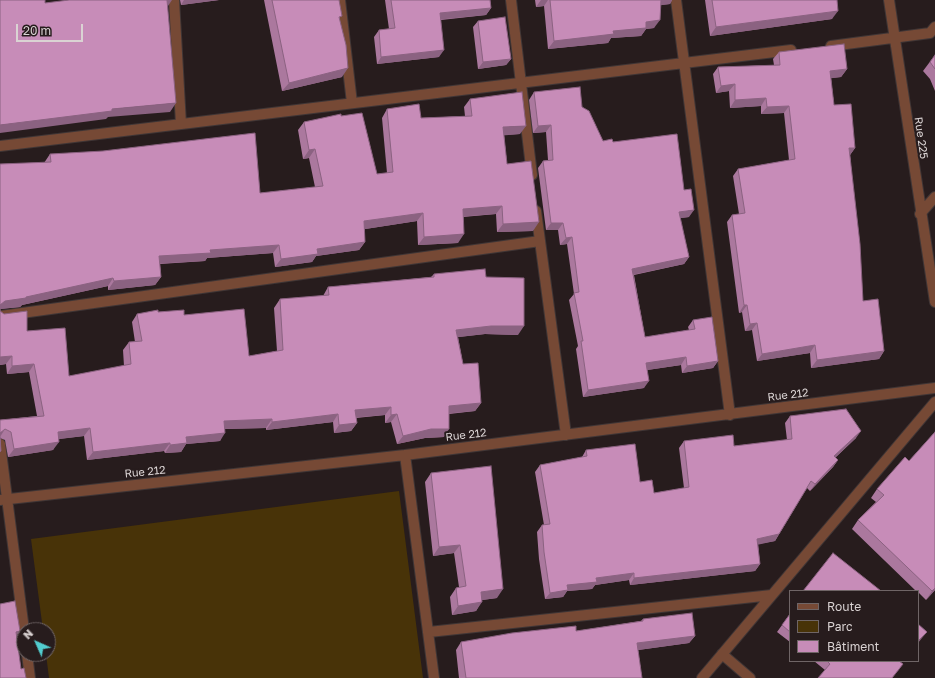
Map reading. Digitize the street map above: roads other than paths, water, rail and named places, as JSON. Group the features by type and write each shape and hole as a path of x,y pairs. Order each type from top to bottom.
{"street":[{"path":"174,0 181,124"},
{"path":"340,0 352,103"},
{"path":"511,0 533,186"},
{"path":"676,0 730,415"},
{"name":"Rue 225","path":"889,0 920,214 935,302"},
{"path":"824,46 930,33 935,27"},
{"path":"0,146 801,49"},
{"path":"920,214 935,197"},
{"path":"535,202 566,435"},
{"path":"0,316 540,241"},
{"name":"Rue 212","path":"4,499 405,455 935,388"},
{"path":"702,678 935,402"},
{"path":"0,444 4,499 23,622"},
{"path":"405,455 434,678"},
{"path":"429,632 772,595"},
{"path":"722,654 750,678"},
{"path":"28,662 30,678"}]}
